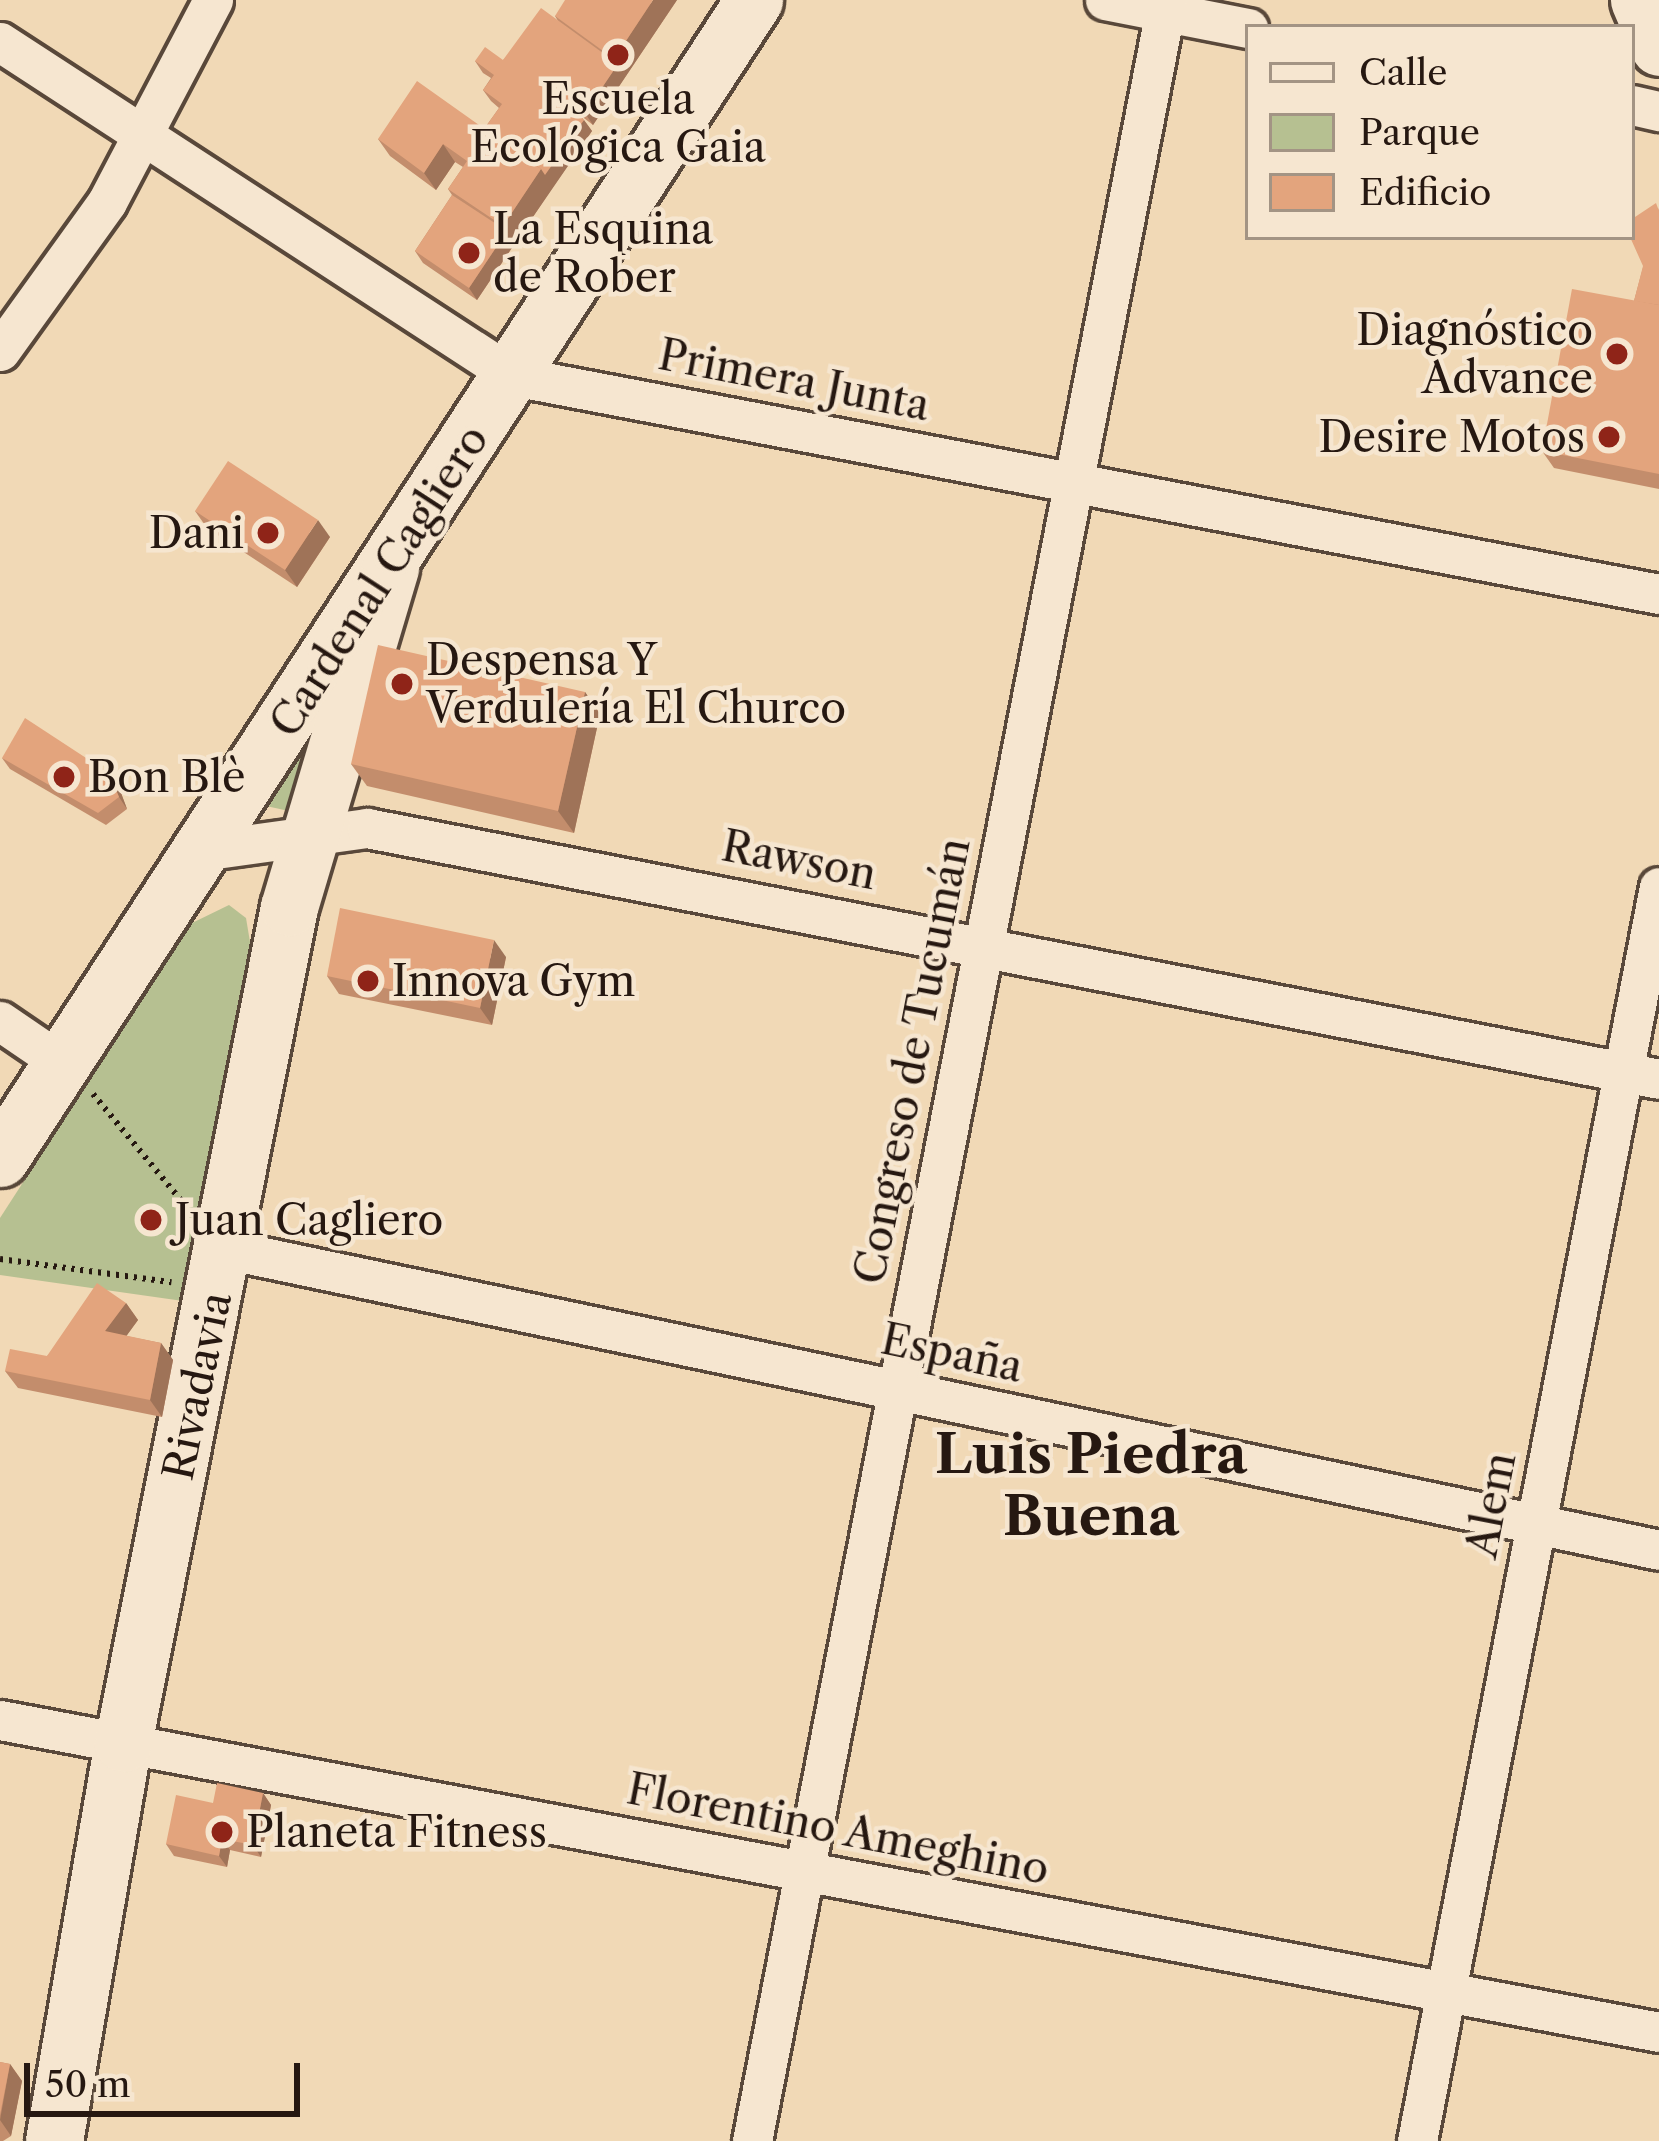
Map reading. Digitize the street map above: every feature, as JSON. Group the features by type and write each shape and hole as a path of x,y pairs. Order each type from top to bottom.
{"main road":[{"name":"Cardenal Cagliero","path":"0,1158 390,568 754,0"},
{"path":"1639,0 1659,47"},
{"name":"Rivadavia","path":"54,2141 123,1743 305,837 390,568"}],"street":[{"path":"0,351 59,276 145,136 213,0"},
{"path":"1105,0 1166,6 1245,27"},
{"name":"Congreso de Tucumán","path":"752,2141 1166,6"},
{"name":"Primera Junta","path":"0,42 513,376 1659,594"},
{"name":"Rawson","path":"201,851 367,828 984,943 1641,1074"},
{"name":"Alem","path":"1417,2141 1536,1524 1641,1074 1659,887"},
{"path":"0,1021 60,1062"},
{"name":"España","path":"221,1269 897,1391 1659,1550"},
{"name":"Florentino Ameghino","path":"0,1720 1659,2032"}],"path":[{"path":"0,1259 221,1269 213,1246 106,1106 60,1062"}],"green space":[{"path":"315,721 289,811 266,806 263,804"},
{"path":"229,905 246,918 251,948 190,1302 0,1275 0,1218 190,924"}],"building":[{"path":"565,0 653,0 614,59 555,16"},
{"path":"541,8 618,64 585,113 561,96 584,120 545,175 484,129 502,104 483,90 494,75 475,61 485,47 503,60"},
{"path":"417,81 541,169 503,226 448,189 467,161 443,144 424,173 378,139"},
{"name":"La Esquina de Rober","path":"452,195 507,231 469,288 415,251"},
{"path":"1656,203 1659,305 1634,301 1643,266 1631,240 1635,240 1635,217"},
{"path":"1572,289 1659,305 1659,474 1542,451"},
{"name":"Dani","path":"228,461 318,520 285,570 195,511"},
{"path":"378,645 585,692 558,811 351,764"},
{"name":"Bon Blè","path":"25,718 109,773 119,797 98,813 2,758"},
{"path":"340,908 494,940 480,1008 327,976"},
{"path":"97,1283 126,1303 105,1331 161,1343 150,1400 5,1371 10,1349 47,1356"},
{"name":"Planeta Fitness","path":"217,1783 263,1793 253,1845 222,1839 219,1856 166,1844 176,1795 213,1803"},
{"path":"0,2062 10,2064 0,2115"}],"place":[{"name":"Escuela Ecológica Gaia","path":"618,55"},
{"name":"La Esquina de Rober","path":"469,253"},
{"name":"Diagnóstico Advance","path":"1617,354"},
{"name":"Desire Motos","path":"1609,437"},
{"name":"Dani","path":"268,533"},
{"name":"Despensa Y Verdulería El Churco","path":"402,684"},
{"name":"Bon Blè","path":"64,777"},
{"name":"Innova Gym","path":"368,981"},
{"name":"Juan Cagliero","path":"151,1220"},
{"name":"Planeta Fitness","path":"222,1832"}],"district":[{"name":"Luis Piedra Buena","path":"1091,1486"}]}
